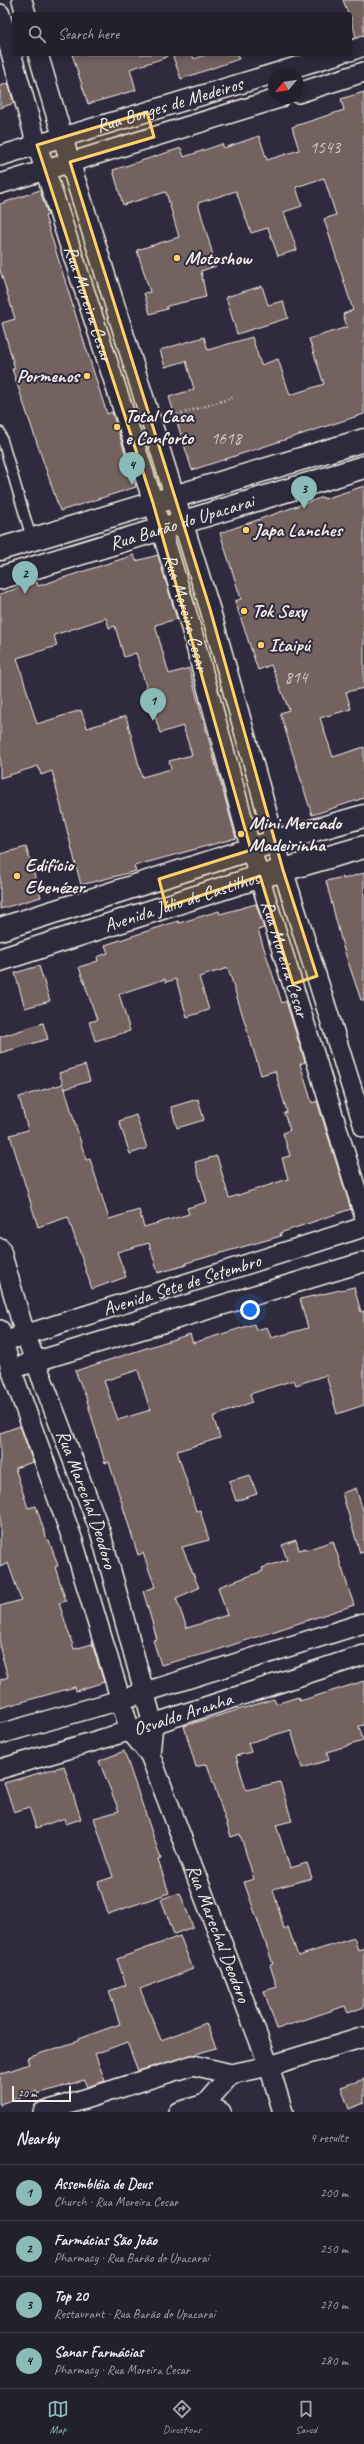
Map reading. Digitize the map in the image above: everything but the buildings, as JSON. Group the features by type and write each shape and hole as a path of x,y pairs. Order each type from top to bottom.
{"street":[{"path":"22,0 25,12"},
{"name":"Rua Moreira Cesar","path":"0,14 37,145 96,331 153,503 188,617 251,850 364,1215"},
{"path":"352,50 364,46"},
{"name":"Rua Moreira Cesar","path":"39,56 62,138 210,609 283,870 363,1124"},
{"name":"Rua Borges de Medeiros","path":"0,156 333,56"},
{"path":"317,61 326,84"},
{"path":"304,90 364,72"},
{"name":"Rua Borges de Medeiros","path":"0,184 268,102"},
{"path":"146,112 154,137"},
{"path":"96,331 120,323"},
{"name":"Rua Barão do Upacarai","path":"0,550 364,440"},
{"name":"Rua Barão do Upacarai","path":"0,578 364,467"},
{"path":"188,617 210,609"},
{"path":"228,765 252,759"},
{"name":"Avenida Júlio de Castilhos","path":"0,929 276,841 364,816"},
{"name":"Avenida Júlio de Castilhos","path":"2,954 166,907 260,876 364,846"},
{"path":"159,879 166,907"},
{"path":"293,984 317,976"},
{"path":"338,1129 363,1124"},
{"name":"Avenida Sete de Setembro","path":"1,1339 25,1334 364,1227"},
{"name":"Rua Marechal Deodoro","path":"0,1248 25,1334 100,1531 153,1724 150,1755"},
{"name":"Avenida Sete de Setembro","path":"6,1371 364,1262"},
{"path":"197,1280 206,1310"},
{"name":"Rua Marechal Deodoro","path":"1,1339 6,1371 72,1538 130,1731 150,1755 269,2066 284,2112"},
{"path":"72,1538 100,1531"},
{"name":"Osvaldo Aranha","path":"0,1734 120,1700 364,1623"},
{"path":"306,1641 314,1671"},
{"name":"Osvaldo Aranha","path":"0,1769 153,1724 364,1655"},
{"path":"43,2112 193,2065 231,2074 269,2066 364,2037"},
{"path":"178,2112 213,2108 231,2074"}],"lane":[{"path":"0,432 32,540"}],"path":[{"path":"151,422 235,397"}],"highlighted area":[{"path":"147,112 154,137 70,162 210,609 283,870 317,976 293,984 260,876 166,907 159,879 251,850 153,503 37,145"}],"place":[{"name":"Motoshow","path":"177,258"},
{"name":"Pormenos","path":"87,376"},
{"name":"Total Casa e Conforto","path":"117,427"},
{"name":"Sanar Farmácias","path":"132,485"},
{"name":"Top 20","path":"304,509"},
{"name":"Japa Lanches","path":"246,530"},
{"name":"Farmácias São João","path":"25,594"},
{"name":"Tok Sexy","path":"244,611"},
{"name":"Itaipú","path":"261,645"},
{"name":"Assembléia de Deus","path":"153,721"},
{"name":"Mini Mercado Madeirinha","path":"241,834"},
{"name":"Edifício Ebenézer","path":"17,876"}]}
